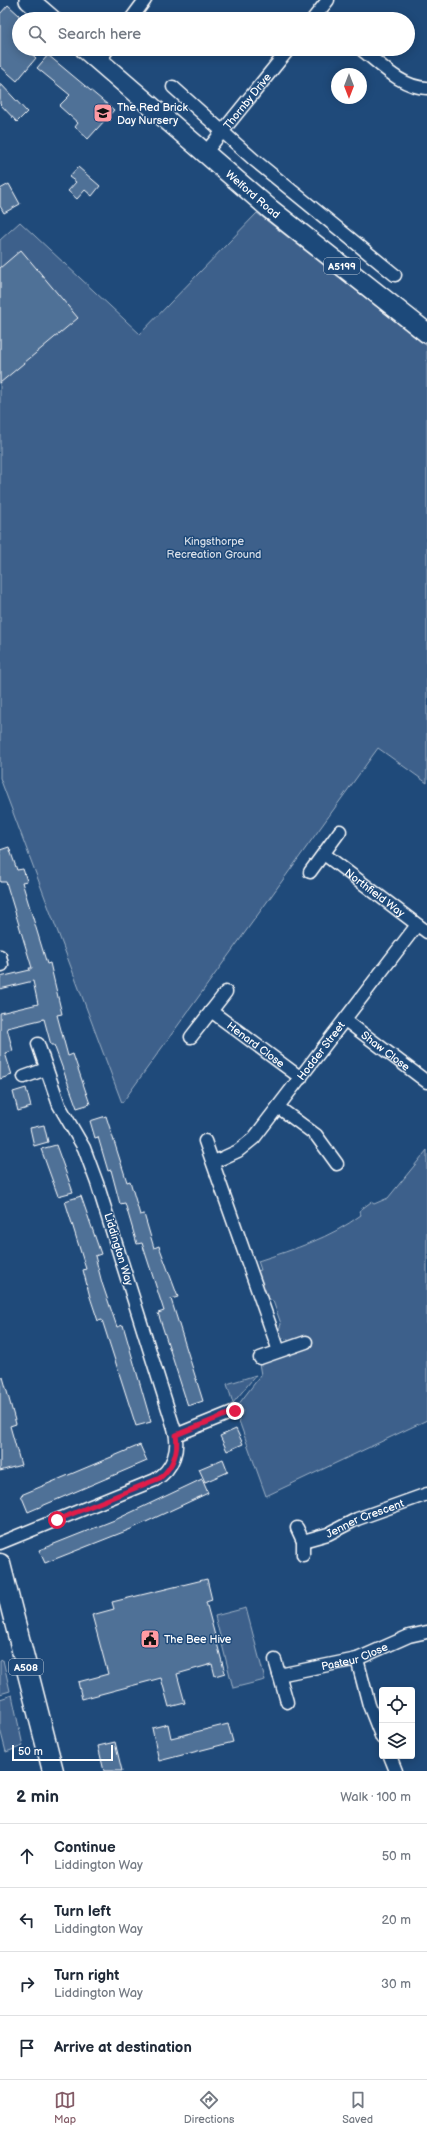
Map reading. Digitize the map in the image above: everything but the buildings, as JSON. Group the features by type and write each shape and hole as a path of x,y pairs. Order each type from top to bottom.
{"highway":[{"name":"A508","path":"0,1564 53,1771"}],"main road":[{"path":"29,0 43,12"},
{"name":"Welford Road","path":"101,56 205,153 270,208 427,333"}],"street":[{"path":"136,12 145,0"},
{"path":"321,12 328,0"},
{"name":"Thornby Drive","path":"205,153 283,56"},
{"path":"370,56 405,83 420,88 427,88"},
{"path":"173,87 223,132 395,276"},
{"path":"310,872 340,831"},
{"name":"Northfield Way","path":"324,854 427,932"},
{"name":"Hodder Street","path":"214,1162 247,1145 301,1078 417,925"},
{"path":"191,1037 226,992"},
{"name":"Henard Close","path":"211,1011 301,1078"},
{"name":"Shaw Close","path":"345,1020 427,1082"},
{"name":"Liddington Way","path":"0,1543 160,1478 168,1469 174,1457 176,1435 97,1182 84,1148 63,1114 38,1044"},
{"path":"24,1078 46,1069"},
{"path":"278,1107 316,1135 338,1164"},
{"path":"205,1141 214,1162 279,1351"},
{"path":"260,1358 306,1342"},
{"path":"176,1435 235,1411"},
{"name":"Jenner Crescent","path":"303,1541 328,1534 357,1519 427,1494"},
{"path":"297,1528 303,1541 303,1556"},
{"name":"Pasteur Close","path":"279,1675 357,1658 404,1638 427,1632"},
{"path":"357,1658 369,1705 379,1730"},
{"path":"275,1660 287,1702"},
{"path":"391,1759 396,1771"}],"green space":[{"name":"Kingsthorpe Recreation Ground","path":"257,213 427,346 427,783 378,748 122,1103 0,778 0,240 20,222 140,334"},
{"path":"427,1150 427,1420 266,1496 234,1407 238,1405 261,1375 259,1363 310,1346 307,1337 290,1341 281,1337 278,1332 281,1324 273,1301 266,1298 257,1271 261,1270 258,1261 299,1247 325,1236 361,1215 359,1211 371,1202 374,1204 388,1198"},
{"path":"256,1375 233,1403 227,1384"},
{"path":"246,1608 265,1680 233,1688 215,1616"},
{"path":"3,1660 10,1691 0,1694 0,1661"},
{"path":"12,1695 23,1746 6,1752 0,1729 0,1699"}],"place":[{"name":"The Red Brick Day Nursery","path":"103,113"},
{"name":"The Bee Hive","path":"150,1639"}],"route":[{"path":"57,1520 160,1478 171,1466 176,1452 176,1435 235,1411"}]}
